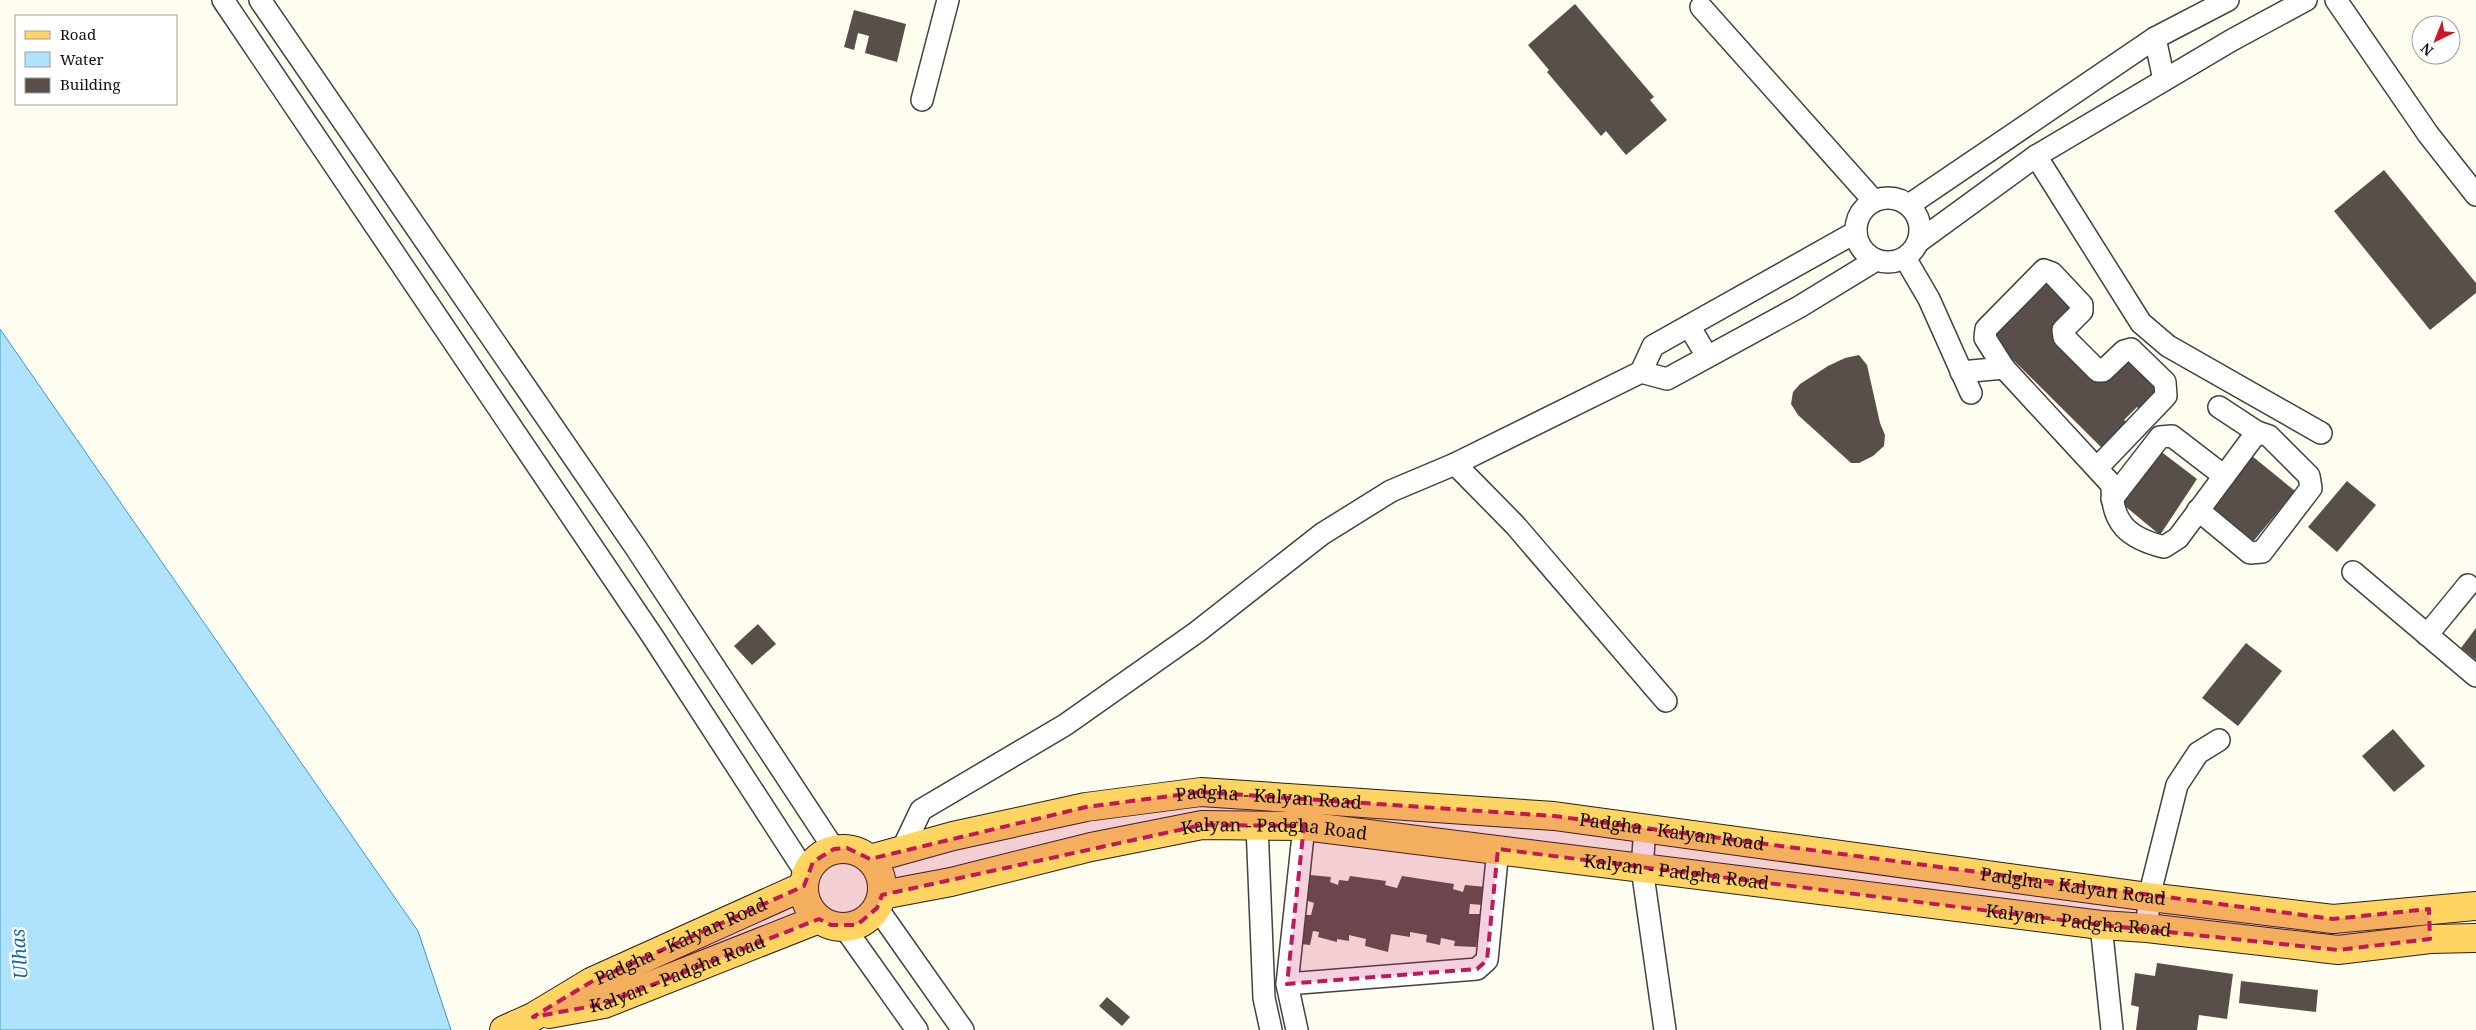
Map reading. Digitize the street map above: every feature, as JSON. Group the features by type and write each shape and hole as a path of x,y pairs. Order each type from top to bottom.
{"main road":[{"name":"Padgha - Kalyan Road","path":"870,859 953,836 1086,807 1201,792 1554,816 2149,897 2333,918 2476,906"},
{"path":"1548,856 1554,816"},
{"name":"Kalyan - Padgha Road","path":"880,902 1091,847 1202,825 1304,826 2101,925 2146,928 2338,950 2430,939 2476,938"},
{"path":"847,848 860,852 870,859 878,870 882,882 880,902 869,918 857,925 832,923 805,898 805,879 813,862 822,854 834,849 847,848"},
{"name":"Padgha - Kalyan Road","path":"533,1017 592,982 805,879"},
{"path":"2428,909 2430,939"},
{"path":"2333,918 2338,950"},
{"name":"Kalyan - Padgha Road","path":"533,1017 604,1004 832,923"},
{"path":"504,1030 533,1017"}],"street":[{"path":"223,0 648,629 805,879"},
{"path":"260,0 636,548 834,849"},
{"path":"922,100 948,0"},
{"path":"1909,205 2155,38 2228,0"},
{"path":"1971,393 1929,298 1912,250 1919,222 1909,205 1890,198 1874,201 1863,209 1858,218 1856,232 1861,247 1876,260 1886,262 1912,250 2036,156 2164,80 2306,0"},
{"path":"2336,0 2428,134 2476,195"},
{"path":"1701,7 1874,201"},
{"path":"2155,38 2164,80"},
{"path":"2036,156 2141,323 2168,346 2320,433"},
{"path":"902,850 921,810 1065,725 1196,632 1322,534 1391,491 1455,464 1641,372 1653,346 1856,232"},
{"path":"1641,372 1667,379 1799,307 1876,260"},
{"path":"2097,468 2166,396 2164,382 2131,349 2124,352 2103,371 2098,371 2064,337 2063,330 2082,311 2082,305 2052,273 2044,270 1986,328 1985,338 2004,368 2112,485 2112,506 2123,527 2147,542 2164,546 2178,538 2257,432"},
{"path":"1689,326 1708,356"},
{"path":"1961,372 2004,368"},
{"path":"2198,510 2250,554 2262,552 2312,488 2309,476 2269,436 2257,432 2220,408"},
{"path":"2112,499 2160,437 2172,436 2224,476"},
{"path":"1455,464 1516,525 1666,700"},
{"path":"2353,572 2476,676"},
{"path":"2428,635 2468,586"},
{"path":"2146,928 2149,897 2177,785 2198,753 2219,740"},
{"path":"1297,1030 1287,984 1304,826 1313,800"},
{"path":"1257,825 1264,998 1271,1030"},
{"path":"1645,828 1642,868 1665,1030"},
{"path":"1287,984 1477,969 1488,960 1498,849"},
{"path":"880,902 963,1030"},
{"path":"832,923 917,1030"},
{"path":"2101,925 2112,1030"}],"highlighted area":[{"path":"1201,792 1554,816 2333,919 2429,909 2430,939 2338,950 2101,925 1498,849 1487,960 1477,969 1287,984 1304,826 1202,825 882,895 877,908 857,925 831,925 819,919 604,1004 533,1017 591,982 804,886 813,862 834,849 847,848 870,859 1086,807"}],"water":[{"name":"Ulhas","path":"0,329 418,931 451,1030 0,1030"}],"building":[{"path":"1575,4 1654,97 1650,100 1667,120 1626,155 1606,131 1601,136 1547,72 1549,70 1528,45"},
{"path":"854,10 906,24 897,62 865,53 869,36 858,33 854,50 844,47"},
{"path":"2384,170 2476,283 2476,293 2430,330 2334,211"},
{"path":"2046,275 2079,307 2054,333 2102,381 2126,357 2161,393 2142,412 2137,407 2124,420 2131,427 2106,452 1987,334"},
{"path":"1859,355 1867,365 1880,423 1885,435 1884,446 1873,456 1859,463 1851,463 1798,415 1791,404 1793,392 1800,384 1828,366 1845,358"},
{"path":"2155,447 2197,479 2160,535 2120,502"},
{"path":"2252,456 2295,491 2252,543 2209,508"},
{"path":"2347,481 2376,505 2337,552 2308,527"},
{"path":"758,624 776,644 752,665 734,646"},
{"path":"2476,628 2476,660 2461,648"},
{"path":"2246,643 2282,671 2238,726 2202,698"},
{"path":"2393,729 2425,766 2394,792 2362,756"},
{"path":"1310,875 1331,877 1330,882 1338,885 1339,880 1348,881 1350,876 1386,881 1385,885 1397,888 1402,876 1454,884 1453,889 1463,892 1465,885 1486,887 1483,905 1470,904 1469,914 1486,914 1483,935 1478,936 1476,947 1454,946 1455,941 1441,938 1440,945 1426,942 1427,935 1410,932 1410,937 1391,934 1388,952 1365,946 1366,939 1349,935 1349,941 1337,939 1337,942 1318,937 1319,932 1313,931 1310,945 1301,944 1303,915 1311,915 1314,903 1305,900"},
{"path":"2157,963 2233,974 2227,1019 2199,1015 2197,1030 2136,1030 2139,1007 2131,1005 2135,973 2155,976"},
{"path":"2241,981 2318,990 2316,1012 2239,1003"},
{"path":"1107,997 1130,1017 1122,1026 1099,1006"}]}
